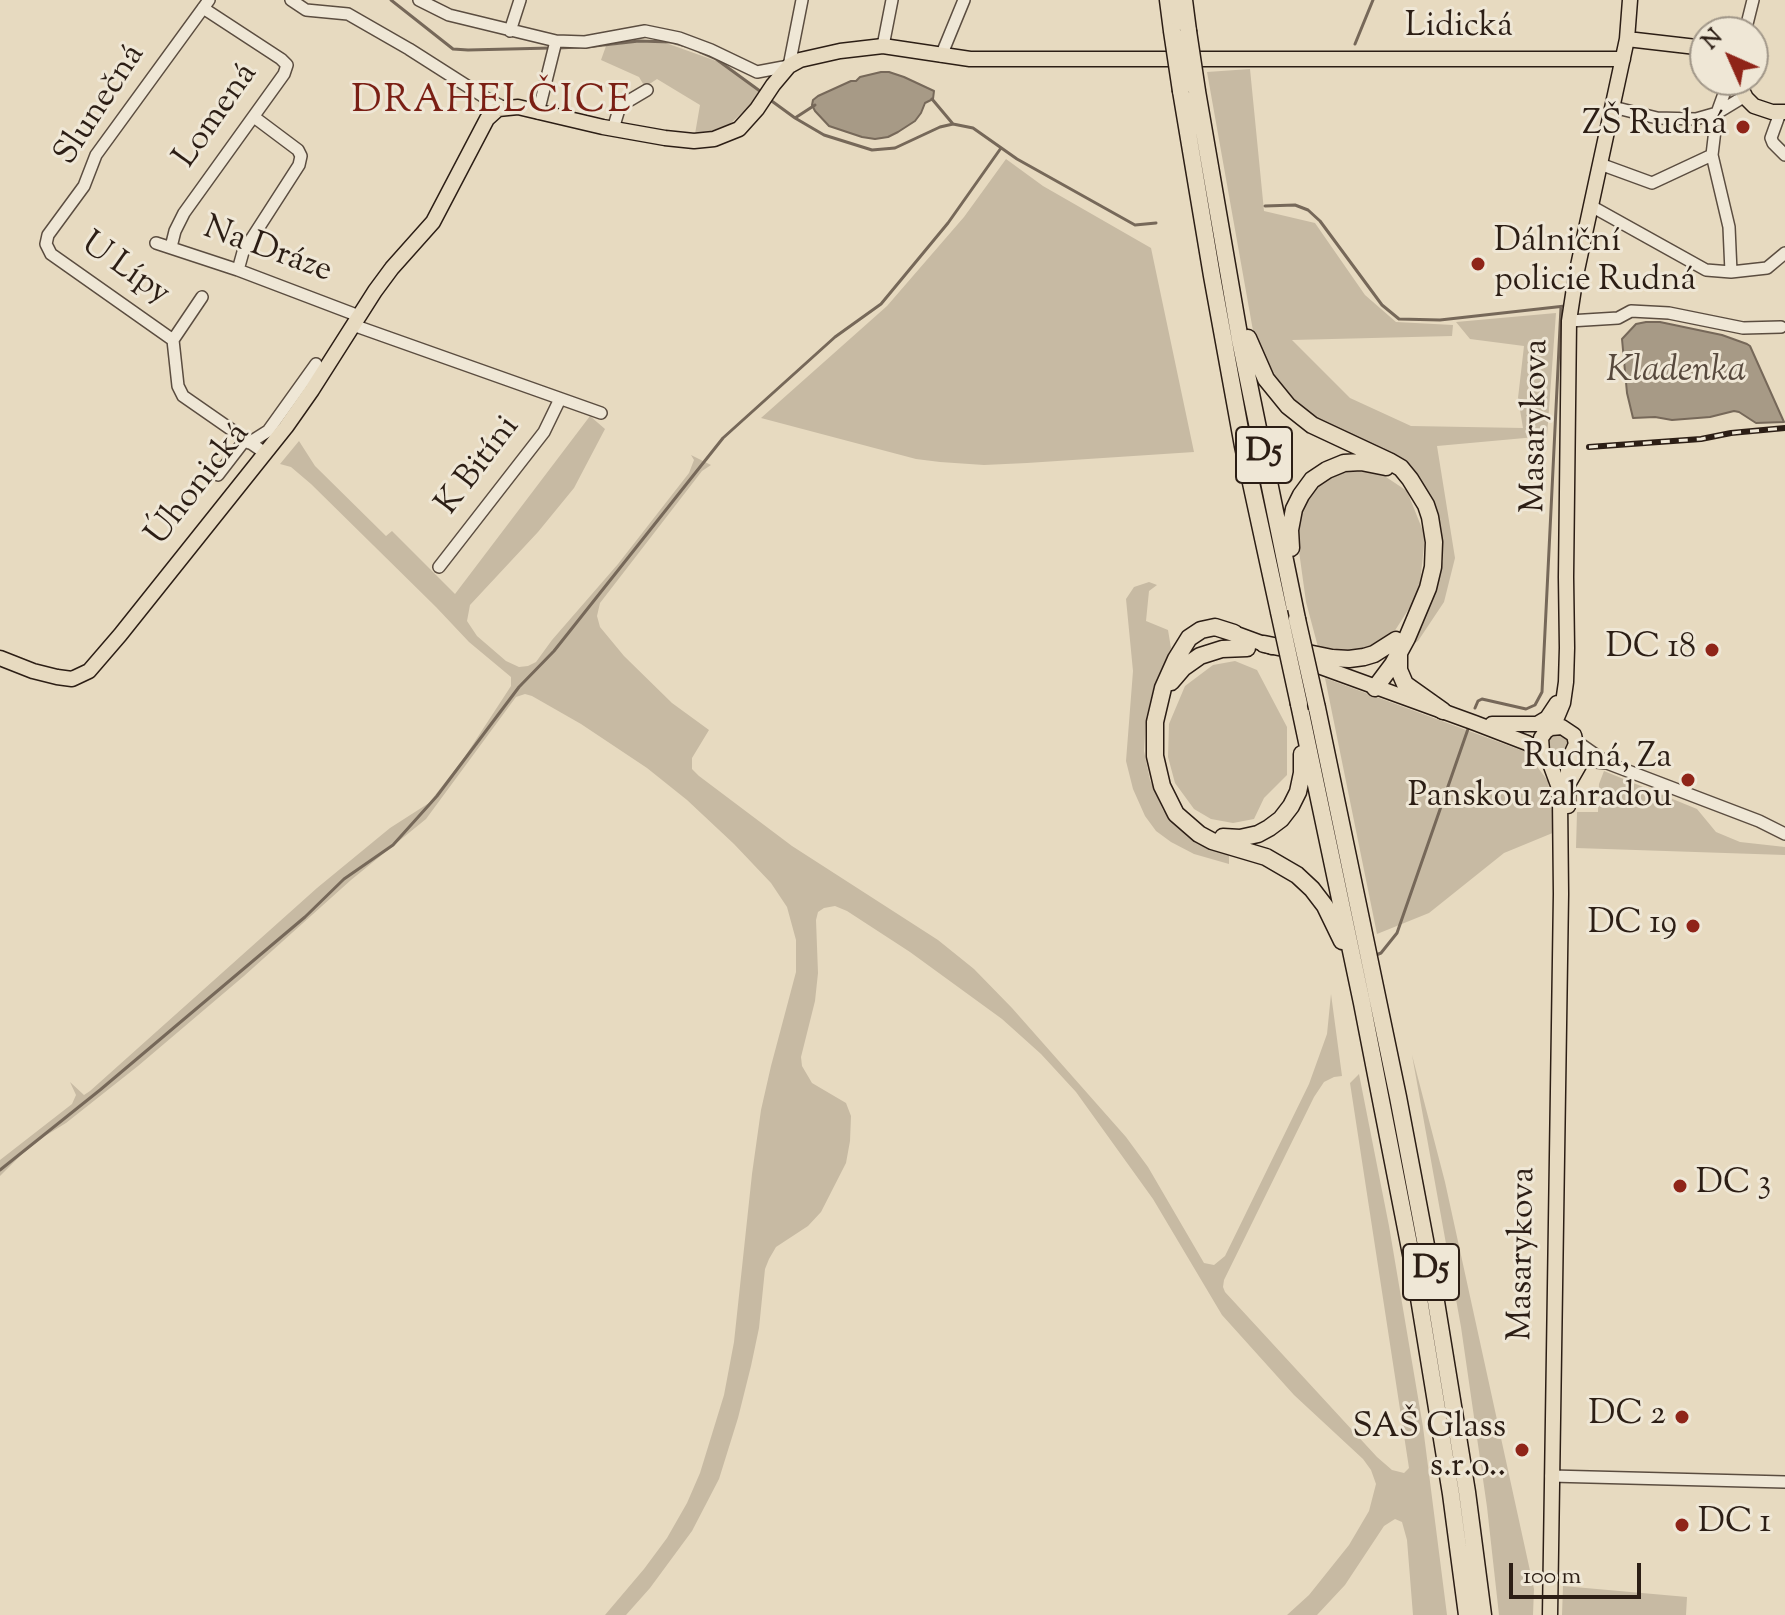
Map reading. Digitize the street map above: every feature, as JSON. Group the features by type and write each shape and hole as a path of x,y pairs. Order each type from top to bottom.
{"highway":[{"name":"D5","path":"1168,0 1180,31 1204,233 1243,446 1362,1003 1416,1280 1467,1615"},
{"name":"D5","path":"1180,31 1184,0"},
{"name":"D5","path":"1189,91 1398,1097 1432,1277 1467,1492 1483,1615"},
{"path":"1232,291 1261,369 1282,400 1312,425 1396,464 1405,472 1426,505 1434,542 1431,578 1420,609 1398,646 1379,665 1375,688"},
{"path":"1297,619 1290,530 1294,509 1306,487 1335,466 1361,462 1385,467 1414,485"},
{"path":"1234,633 1210,627 1201,630 1189,638 1176,659 1166,680 1156,716 1154,740 1157,770 1169,803 1185,822 1206,839 1277,861 1312,889 1338,932 1362,1003"},
{"path":"1264,644 1349,659 1398,646"},
{"path":"1398,646 1399,670 1405,684 1443,711"},
{"path":"1156,716 1171,682 1188,663 1215,650 1247,648"},
{"path":"1185,822 1213,835 1240,838 1264,831 1281,819 1294,799 1302,773 1299,704"}],"main road":[{"name":"Masarykova","path":"1548,730 1564,697 1567,648 1569,321 1576,275 1627,39 1630,0"},
{"path":"1627,39 1689,46"},
{"name":"Lidická","path":"789,66 800,60 840,51 883,46 970,59 1058,61 1623,59"},
{"path":"505,108 518,107 665,138 694,141 714,139 739,129 789,66"},
{"path":"1745,96 1758,108 1783,112"},
{"name":"Úhonická","path":"0,658 57,677 72,679 89,671 312,390 392,268 433,222 487,119 492,113 505,108"},
{"path":"1475,723 1537,724 1547,718 1555,708 1561,685 1567,619"},
{"name":"Masarykova","path":"1567,619 1572,655 1569,707 1573,736"},
{"path":"1234,633 1527,743 1558,762 1573,760 1573,736 1562,727 1521,731 1501,725"},
{"path":"1247,648 1312,664"},
{"path":"1545,755 1541,741 1548,730"},
{"name":"Masarykova","path":"1545,755 1558,785 1560,799 1561,894 1550,1615"},
{"name":"Masarykova","path":"1561,894 1568,785 1574,771 1573,760"}],"street":[{"path":"291,0 306,10 348,14 505,108"},
{"path":"419,0 449,15 554,46 645,31 679,38 757,72 789,66 802,0"},
{"path":"510,31 520,0"},
{"path":"883,46 892,0"},
{"path":"941,56 964,0"},
{"name":"Lomená","path":"171,247 184,213 284,74 287,65 206,4"},
{"name":"Slunečná","path":"46,244 48,235 84,186 96,155 206,4"},
{"path":"538,113 554,46"},
{"path":"613,129 620,106 647,90"},
{"path":"1723,96 1717,113 1712,155 1729,227 1731,272"},
{"path":"1613,107 1657,118 1696,119 1717,113 1745,96"},
{"path":"1783,112 1771,138 1785,155"},
{"path":"238,270 243,252 299,165 301,156 298,150 254,117"},
{"path":"1600,164 1652,183 1712,155"},
{"path":"1591,206 1706,270 1731,272 1767,268 1785,253"},
{"name":"Na Dráze","path":"156,243 238,270 356,320 601,413"},
{"name":"U Lípy","path":"46,244 51,254 173,340"},
{"name":"U Lípy","path":"202,297 173,340 178,386 183,396 265,453"},
{"path":"1569,321 1618,318 1631,311 1669,313 1743,328 1781,327"},
{"path":"218,475 247,441 268,431 316,364"},
{"name":"K Bitíni","path":"439,567 544,432 560,399"},
{"path":"1573,736 1607,763"},
{"path":"1573,760 1607,763 1759,821 1785,834"},
{"path":"1551,1476 1785,1482"}],"shaded area":[{"path":"666,43 719,62 759,91 751,104 730,124 695,134 700,105 657,79 645,87 639,77 601,60 606,46"},
{"path":"1250,69 1264,211 1315,223 1365,295 1396,322 1453,325 1452,336 1292,340 1350,398 1411,426 1523,428 1518,398 1524,346 1470,339 1456,322 1556,313 1547,436 1437,446 1455,558 1444,602 1418,641 1411,645 1443,561 1438,513 1428,492 1414,474 1304,414 1279,390 1255,342 1207,72"},
{"path":"1006,159 1043,186 1151,248 1194,452 984,465 940,462 916,459 761,418 887,306 964,217"},
{"path":"590,416 605,429 574,488 470,605 467,621 477,636 506,661 519,667 536,662 689,473 694,460 691,455 711,465 702,471 600,603 597,616 600,627 624,656 672,703 709,730 692,758 692,769 699,776 792,846 938,940 974,969 1012,1008 1126,1137 1148,1167 1204,1263 1214,1265 1225,1256 1309,1084 1327,1034 1331,994 1342,1076 1324,1082 1314,1097 1223,1287 1377,1457 1392,1470 1404,1473 1409,1468 1350,1083 1359,1074 1389,1226 1423,1427 1447,1615 1413,1615 1407,1540 1402,1522 1395,1519 1384,1526 1345,1585 1317,1615 1287,1615 1309,1595 1349,1545 1369,1511 1376,1484 1371,1470 1294,1395 1222,1315 1153,1199 1076,1092 1041,1054 1002,1019 910,952 835,906 818,912 816,920 818,973 815,1001 801,1057 802,1066 812,1083 846,1103 851,1116 846,1163 821,1212 808,1226 776,1247 769,1259 765,1269 759,1328 738,1418 719,1479 692,1531 626,1615 605,1615 667,1538 687,1503 700,1473 724,1395 734,1342 761,1110 796,972 796,940 787,907 771,883 687,800 647,768 532,696 525,694 516,697 426,819 351,880 138,1066 22,1154 0,1176 0,1160 72,1104 76,1095 70,1082 84,1095 90,1091 317,888 390,828 429,803 464,758 511,686 511,677 469,642 311,484 291,467 280,464 299,441 315,466 386,536 392,531 455,594"},
{"path":"1346,470 1380,473 1407,491 1425,536 1419,593 1394,632 1363,652 1318,647 1306,602 1295,522 1314,485"},
{"path":"1149,582 1157,585 1149,591 1146,621 1168,630 1171,648 1154,686 1146,718 1144,751 1150,780 1163,810 1179,827 1202,842 1229,851 1229,864 1194,854 1156,831 1145,816 1133,789 1126,761 1133,671 1126,599 1134,587"},
{"path":"1235,661 1257,670 1287,727 1287,775 1264,798 1254,819 1233,823 1211,819 1194,809 1175,783 1168,757 1169,724 1185,686 1213,665"},
{"path":"1325,678 1526,752 1548,781 1555,832 1504,853 1429,913 1377,934"},
{"path":"1558,732 1565,735 1568,742 1565,749 1558,752 1551,749 1548,742 1551,735"},
{"path":"1604,771 1697,809 1716,832 1740,842 1785,847 1785,855 1576,848 1577,812 1598,812 1599,784"},
{"path":"1412,1055 1445,1182 1534,1589 1533,1615 1499,1615 1461,1327"},
{"path":"1563,1586 1687,1597 1686,1615 1562,1615"}],"water":[{"path":"881,72 904,77 934,91 933,99 925,103 915,121 898,132 875,139 862,137 829,126 815,111 813,100 818,96 860,77"},
{"name":"Kladenka","path":"1646,322 1722,335 1750,346 1784,422 1756,423 1734,411 1710,417 1672,420 1633,418 1627,393 1622,339 1636,324"}],"waterway":[{"path":"391,0 453,49 551,48"},
{"path":"1355,44 1373,0"},
{"path":"586,47 639,41 686,46"},
{"path":"558,48 579,47"},
{"path":"700,52 716,59 764,94"},
{"path":"769,99 824,135 872,150 895,148 953,124 973,128 1017,159 1135,225 1156,223"},
{"path":"932,99 953,124"},
{"path":"795,118 815,105"},
{"path":"0,1170 305,917 344,879 393,845 437,796 519,687 554,651 723,438 835,337 881,304 948,223 1001,148"},
{"path":"1265,206 1295,205 1308,210 1320,221 1382,305 1399,319 1440,320 1565,306"},
{"path":"1475,708 1482,699 1526,709 1535,705 1542,692 1561,307"},
{"path":"1376,955 1397,933 1468,729"}],"railway":[{"path":"1589,447 1701,439 1785,428"}],"place":[{"name":"ZŠ Rudná","path":"1743,127"},
{"name":"Dálniční policie Rudná","path":"1478,264"},
{"name":"DC 18","path":"1712,650"},
{"name":"Rudná, Za Panskou zahradou","path":"1688,780"},
{"name":"DC 19","path":"1693,926"},
{"name":"DC 3","path":"1680,1186"},
{"name":"DC 2","path":"1682,1417"},
{"name":"SAŠ Glass s.r.o..","path":"1522,1450"},
{"name":"DC 1","path":"1682,1525"}],"district":[{"name":"DRAHELČICE","path":"492,105"}]}
